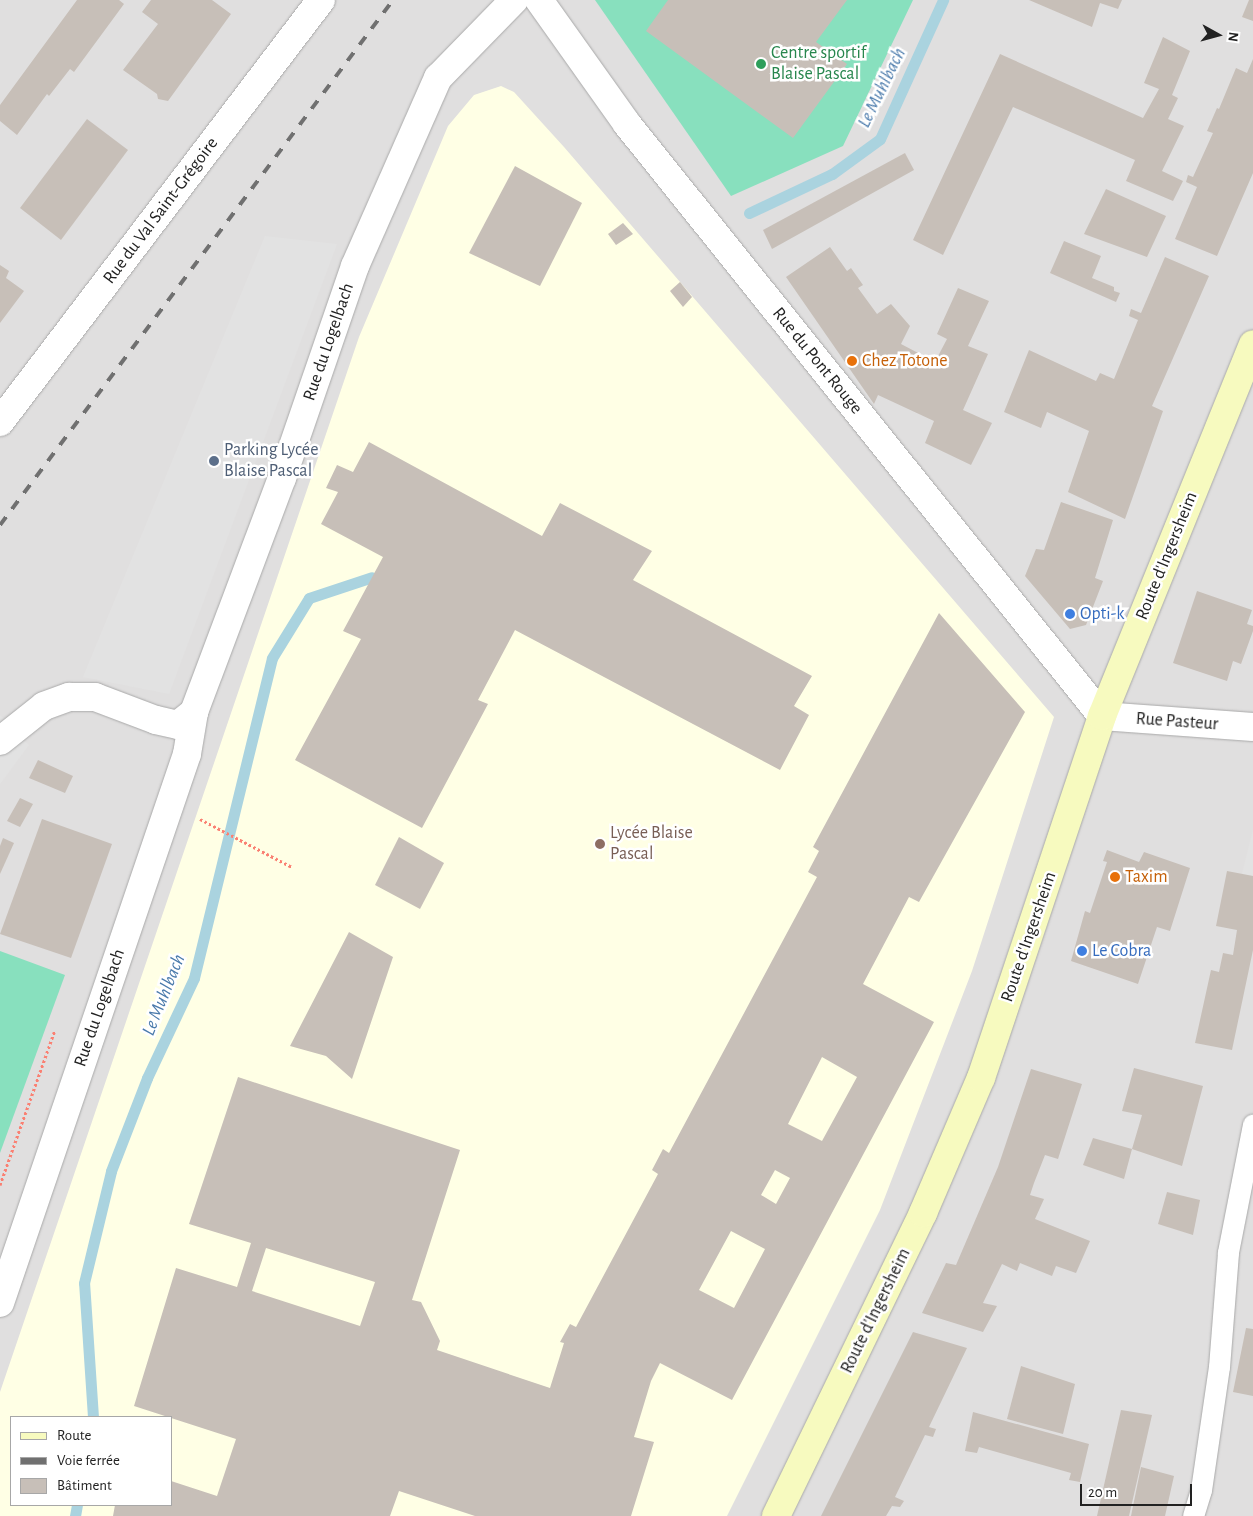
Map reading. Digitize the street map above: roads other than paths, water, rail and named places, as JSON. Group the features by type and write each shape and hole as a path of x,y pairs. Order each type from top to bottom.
{"main road":[{"name":"Route d'Ingersheim","path":"776,1516 924,1213 981,1078 1102,716 1253,345"}],"street":[{"name":"Rue du Val Saint-Grégoire","path":"0,422 321,0"},
{"name":"Rue du Logelbach","path":"0,1303 187,754 194,712 282,478 356,266 438,78 514,0"},
{"name":"Rue du Pont Rouge","path":"538,0 627,124 1102,716"},
{"path":"0,741 44,706 69,697 95,697 156,720 178,724 194,712"},
{"name":"Rue Pasteur","path":"1102,716 1253,727"}],"lane":[{"path":"1193,1516 1201,1490 1217,1377 1228,1252 1253,1124"}],"waterway":[{"name":"Le Muhlbach","path":"749,213 832,174 880,139 943,0"},
{"name":"Le Muhlbach","path":"93,1416 84,1283 111,1171 147,1078 194,978 272,658 309,598 372,577"},
{"name":"Le Muhlbach","path":"75,1516 77,1506"}],"railway":[{"path":"0,525 393,0"}],"place":[{"name":"Centre sportif Blaise Pascal","path":"761,64"},
{"name":"Chez Totone","path":"852,361"},
{"name":"Parking Lycée Blaise Pascal","path":"214,461"},
{"name":"Opti-k","path":"1070,614"},
{"name":"Lycée Blaise Pascal","path":"600,844"},
{"name":"Taxim","path":"1115,877"},
{"name":"Le Cobra","path":"1082,951"}]}
